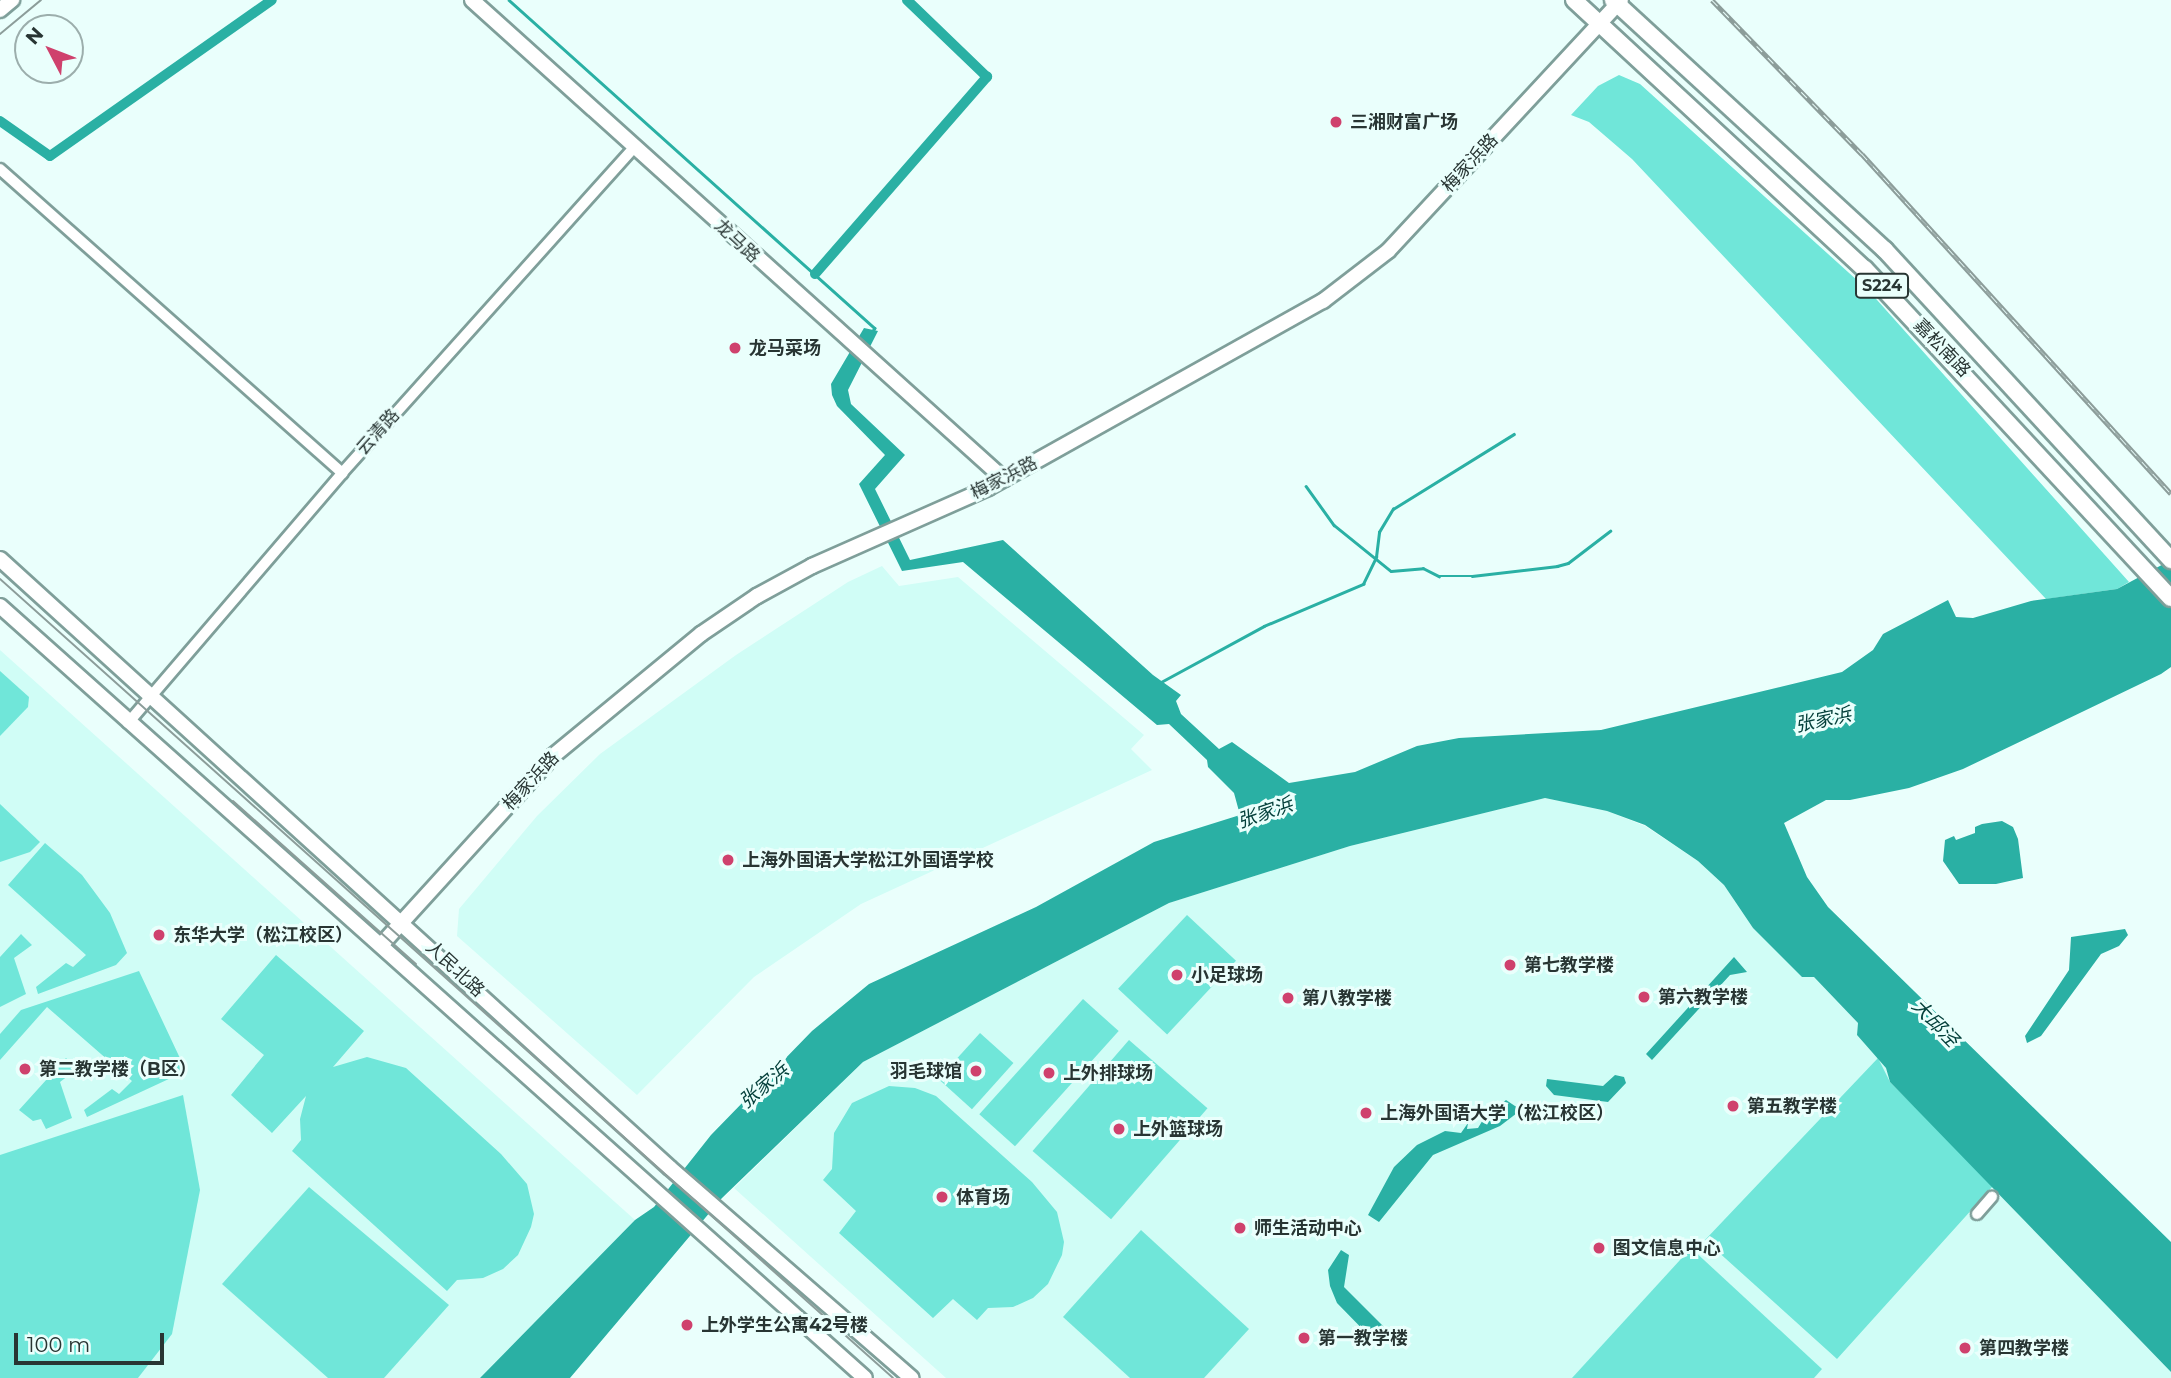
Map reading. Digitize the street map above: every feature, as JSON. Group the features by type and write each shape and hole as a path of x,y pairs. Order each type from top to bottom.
{"main road":[{"path":"0,10 12,0"},
{"name":"龙马路","path":"472,0 848,343 1004,479"},
{"name":"嘉松南路","path":"1574,0 1802,206 1883,288 2171,598"},
{"name":"嘉松南路","path":"1617,1 1885,250 2171,560"},
{"name":"梅家浜路","path":"382,944 553,756 701,634 757,596 878,535 1004,479 1323,301 1388,251 1600,23 1617,1"},
{"name":"人民北路","path":"0,559 402,921 670,1168 912,1378"},
{"name":"人民北路","path":"0,606 128,723 382,944 865,1378"}],"street":[{"name":"云清路","path":"128,723 342,473 635,147"},
{"path":"0,169 342,473"},
{"path":"1977,1214 1992,1197"}],"shaded area":[{"path":"1619,75 1640,84 1869,291 2129,582 2117,589 2046,599 1632,159 1589,122 1571,115 1598,86"},
{"name":"上海外国语大学松江外国语学校","path":"882,566 899,586 958,577 1144,735 1131,749 1152,770 861,904 754,977 637,1095 457,936 459,909 537,816 600,754 736,655 848,582"},
{"name":"东华大学（松江校区）","path":"0,650 635,1220 480,1378 0,1378"},
{"path":"0,671 29,697 28,707 0,736"},
{"name":"上海外国语大学（松江校区）","path":"1545,798 1607,811 1645,826 1698,861 1724,885 1753,928 1814,977 1858,1023 1857,1035 1886,1068 1890,1082 2171,1372 2171,1378 946,1378 734,1188 863,1062 1169,903 1350,846"},
{"path":"0,804 40,842 30,852 0,862"},
{"path":"45,843 82,875 110,913 127,953 116,965 38,994 36,987 66,963 73,967 86,955 8,885"},
{"name":"小足球场","path":"1187,915 1236,961 1167,1035 1118,989"},
{"path":"21,934 32,945 14,958 26,994 0,1007 0,957"},
{"path":"276,955 364,1031 333,1067 367,1057 406,1068 501,1154 527,1184 534,1214 531,1227 518,1255 503,1269 483,1278 457,1280 447,1291 292,1151 301,1140 300,1119 306,1096 272,1133 231,1095 264,1055 221,1019"},
{"path":"139,971 186,1071 87,1117 84,1110 112,1089 119,1094 132,1081 47,1007 0,1060 0,1034 21,1010"},
{"name":"上外排球场","path":"1083,999 1119,1031 1015,1146 979,1114"},
{"name":"羽毛球馆","path":"980,1033 1013,1063 972,1109 939,1079"},
{"name":"上外篮球场","path":"1129,1040 1207,1108 1111,1219 1033,1151"},
{"path":"66,1058 77,1069 60,1082 72,1118 46,1129 41,1119 33,1121 19,1110"},
{"path":"1878,1058 1890,1082 1993,1186 1837,1359 1705,1240"},
{"name":"体育场","path":"889,1086 915,1088 936,1096 1032,1182 1057,1212 1064,1242 1062,1255 1048,1284 1033,1298 1013,1307 988,1308 977,1320 953,1299 933,1318 839,1233 856,1211 823,1180 832,1169 834,1133 852,1103"},
{"path":"183,1095 200,1190 172,1334 138,1378 0,1378 0,1155"},
{"path":"309,1187 449,1305 384,1378 328,1378 222,1284"},
{"path":"1141,1230 1249,1329 1204,1378 1130,1378 1063,1317"},
{"path":"1691,1248 1822,1369 1814,1378 1572,1378"}],"water":[{"path":"864,328 878,331 848,390 851,404 905,455 875,489 910,560 1003,540 1153,675 1181,695 1176,701 1181,714 1219,749 1232,742 1289,783 1355,772 1417,746 1459,738 1601,730 1842,672 1873,650 1883,634 1948,600 1956,617 1973,618 2031,601 2117,589 2171,560 2171,667 2161,674 1963,769 1909,788 1850,800 1826,800 1784,823 1807,877 1828,907 2171,1242 2171,1372 1890,1082 1886,1068 1857,1035 1858,1023 1814,977 1802,977 1753,928 1724,885 1698,861 1645,825 1607,811 1545,798 1350,846 1169,903 863,1062 722,1198 570,1378 480,1378 635,1220 654,1207 711,1135 812,1031 869,984 1036,907 1154,842 1240,815 1234,793 1208,767 1207,760 1169,724 1157,725 963,562 902,571 859,484 885,455 837,406 832,395 831,384"},
{"path":"2002,821 2013,827 2018,839 2023,878 1996,884 1959,884 1943,861 1945,840 1954,836 1956,840 1975,833 1975,827 1982,824"},
{"path":"2125,929 2128,935 2119,946 2101,954 2041,1036 2027,1043 2025,1036 2069,970 2071,937"},
{"path":"1734,957 1747,972 1730,975 1652,1060 1646,1054"},
{"path":"1615,1075 1624,1077 1626,1083 1608,1102 1554,1095 1546,1086 1547,1079 1603,1086"},
{"path":"1506,1100 1521,1110 1500,1126 1433,1155 1379,1222 1368,1215 1394,1167 1417,1145 1445,1131 1461,1133 1468,1123 1467,1129 1478,1128 1484,1118 1496,1115 1494,1110"},
{"path":"1341,1250 1349,1255 1344,1287 1390,1333 1379,1346 1337,1303 1330,1286 1328,1270"}],"waterway":[{"path":"0,121 50,156 272,0"},
{"path":"509,0 875,328 872,333"},
{"path":"815,274 987,77 907,0"},
{"path":"1161,682 1264,626 1363,584 1376,557 1379,532 1393,509 1514,434"},
{"path":"1306,486 1334,525 1391,571 1423,568 1439,576 1472,576 1557,566 1568,563 1610,531"}],"tram line":[{"path":"0,34 41,0"},
{"path":"0,579 893,1378"},
{"path":"233,801 416,964"}],"railway":[{"path":"1712,0 1862,154 2171,494"}],"place":[{"name":"三湘财富广场","path":"1336,122"},
{"name":"龙马菜场","path":"735,348"},
{"name":"上海外国语大学松江外国语学校","path":"728,860"},
{"name":"东华大学（松江校区）","path":"159,935"},
{"name":"第七教学楼","path":"1510,965"},
{"name":"小足球场","path":"1177,975"},
{"name":"第六教学楼","path":"1644,997"},
{"name":"第八教学楼","path":"1288,998"},
{"name":"第二教学楼（B区）","path":"25,1069"},
{"name":"羽毛球馆","path":"976,1071"},
{"name":"上外排球场","path":"1049,1073"},
{"name":"第五教学楼","path":"1733,1106"},
{"name":"上海外国语大学（松江校区）","path":"1366,1113"},
{"name":"上外篮球场","path":"1119,1129"},
{"name":"体育场","path":"942,1197"},
{"name":"师生活动中心","path":"1240,1228"},
{"name":"图文信息中心","path":"1599,1248"},
{"name":"上外学生公寓42号楼","path":"687,1325"},
{"name":"第一教学楼","path":"1304,1338"},
{"name":"第四教学楼","path":"1965,1348"}],"water label":[{"name":"张家浜","path":"1823,720"},
{"name":"张家浜","path":"1265,813"},
{"name":"大邱泾","path":"1935,1023"},
{"name":"张家浜","path":"764,1086"}]}
